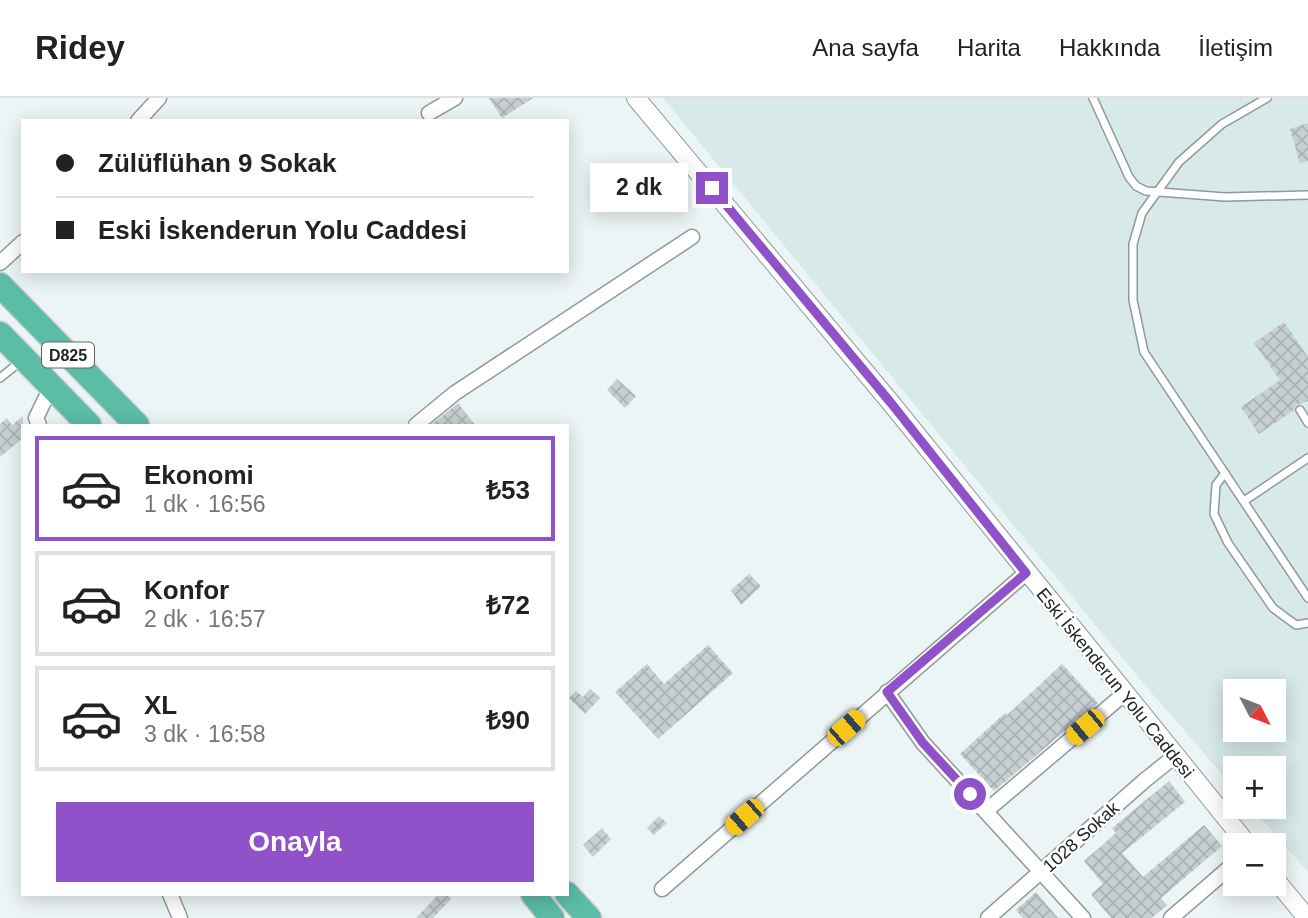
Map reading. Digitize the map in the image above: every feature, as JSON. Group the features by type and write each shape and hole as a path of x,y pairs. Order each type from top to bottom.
{"highway":[{"name":"D825","path":"0,285 136,424"},
{"name":"D825","path":"0,334 88,424"},
{"path":"535,896 552,918"},
{"path":"569,896 589,918"}],"street":[{"path":"140,119 159,98"},
{"path":"429,113 454,98"},
{"name":"Eski İskenderun Yolu Caddesi","path":"636,98 891,403 1238,833"},
{"path":"416,424 455,393 692,237"},
{"path":"0,263 21,244"},
{"path":"39,424 36,418 51,387"},
{"path":"662,889 1026,573"},
{"path":"887,692 923,743 1083,918"},
{"path":"986,811 1124,694"},
{"name":"1028 Sokak","path":"988,918 1144,780 1175,757"},
{"path":"1171,918 1223,873"},
{"path":"1286,893 1307,918"},
{"path":"171,896 180,918"}],"lane":[{"path":"1093,98 1129,177 1136,186 1157,193 1225,197 1308,195"},
{"path":"1267,98 1222,124 1179,162 1142,213 1133,244 1133,300 1144,352 1308,598"},
{"path":"0,378 24,359"},
{"path":"1300,410 1308,423"},
{"path":"1244,501 1308,458"},
{"path":"1225,473 1216,485 1214,514 1228,543 1273,608 1296,625 1308,623"}],"shaded area":[{"path":"663,98 1308,98 1308,872 1286,847 1286,833 1274,833 1262,819 1286,819 1286,756 1223,756 1223,775 1143,683"}],"building":[{"path":"489,98 533,98 502,118"},
{"path":"1308,123 1308,161 1300,164 1290,129"},
{"path":"1284,322 1308,357 1308,401 1296,405 1294,410 1259,434 1241,407 1280,380 1254,343"},
{"path":"617,379 636,396 625,408 607,390"},
{"path":"458,403 474,424 432,424"},
{"path":"23,416 21,440 0,457 0,424 7,418 12,425"},
{"path":"749,574 761,586 741,605 731,590"},
{"path":"708,645 733,673 658,739 615,692 647,664 664,684"},
{"path":"1062,664 1098,703 994,791 960,754"},
{"path":"590,689 600,698 585,714 569,698 576,691 583,697"},
{"path":"1169,781 1185,802 1122,853 1143,877 1204,825 1222,846 1161,898 1167,905 1152,918 1111,918 1091,894 1103,884 1084,861 1116,833 1112,828"},
{"path":"659,816 667,823 654,835 647,828"},
{"path":"602,828 611,839 593,857 583,845"},
{"path":"1036,892 1058,918 1023,918 1016,910"},
{"path":"437,896 448,896 451,899 433,918 416,918"}],"route":[{"path":"712,188 891,403 1026,573 887,692 923,743 970,794"}]}
